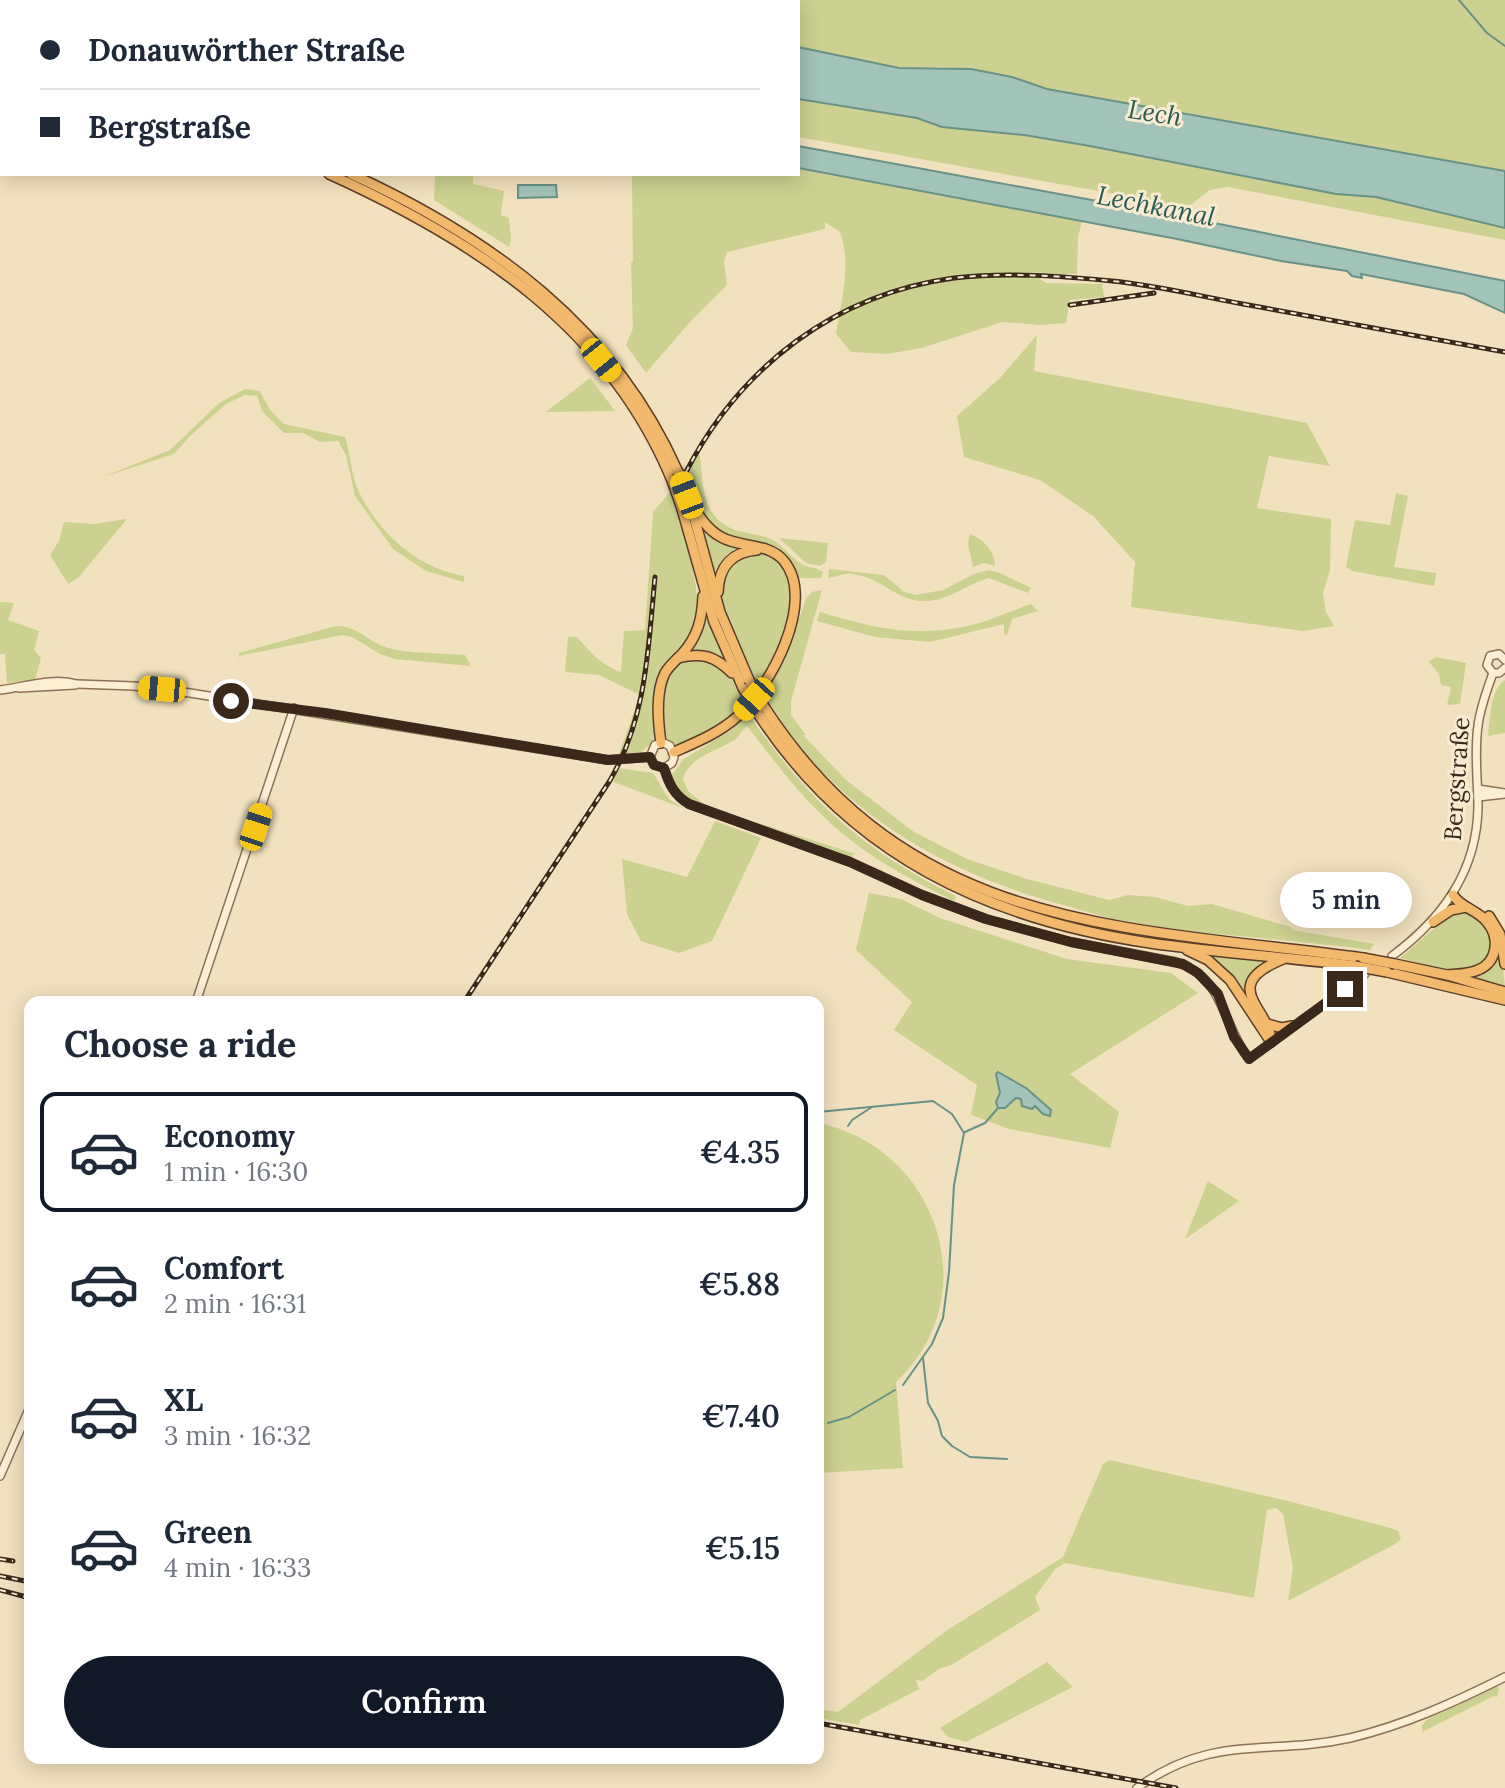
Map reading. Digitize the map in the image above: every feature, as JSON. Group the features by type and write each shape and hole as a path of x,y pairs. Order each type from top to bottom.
{"highway":[{"path":"333,176 406,212 480,256 597,349"},
{"path":"355,176 425,212 495,256 557,303 614,370 658,428 678,472 743,683"},
{"path":"614,370 650,433 673,483 686,501 714,533 729,541 765,550 785,562 793,583 793,614 781,653 769,677 741,713 721,730 674,752"},
{"path":"686,501 703,584 718,633 743,683 790,760 832,805 876,841 926,873 983,899 1038,918 1104,934 1180,947 1355,966 1505,1000"},
{"path":"717,603 718,582 726,564 742,552 765,550"},
{"path":"661,743 661,685 665,672 698,632 702,617 703,584"},
{"path":"678,658 700,654 714,658 743,683"},
{"path":"762,712 846,806 918,858 975,886 1053,913 1132,931 1393,960 1505,992"},
{"path":"1447,975 1480,970 1489,963 1495,950 1495,936 1488,923 1453,895"},
{"path":"1453,895 1462,897 1492,918 1500,934 1505,964"},
{"path":"1433,922 1451,910 1466,907"},
{"path":"1180,947 1208,960 1230,980 1264,1036 1271,1042"},
{"path":"1271,1042 1270,1032 1253,1005 1252,986 1262,969 1287,958"},
{"path":"1264,1023 1282,1028 1292,1026"}],"street":[{"path":"1505,660 1499,654 1490,656 1487,665 1493,673 1502,672 1505,668"},
{"name":"Bergstraße","path":"1393,960 1433,922 1453,895 1472,851 1478,793 1478,724 1493,673"},
{"path":"0,690 26,684 67,681 162,689 292,708"},
{"path":"225,698 268,702 608,760 650,757"},
{"path":"270,707 281,714 288,730"},
{"path":"198,996 288,730 292,708"},
{"path":"661,743 670,746 674,752 673,762 664,768 654,765 650,757 652,748 661,743"},
{"path":"664,768 677,796 689,804 850,862 955,908 1046,936 1183,964 1198,973 1218,994 1234,1037 1249,1059 1365,974"},
{"path":"1478,793 1505,793"},
{"path":"0,1476 24,1421"},
{"path":"1137,1788 1168,1768 1208,1753 1235,1748 1313,1745 1416,1719 1505,1677"}],"green space":[{"path":"800,0 1505,0 1505,171 1047,89 1012,77 942,67 899,68 800,47"},
{"path":"800,99 917,118 942,127 1024,135 1090,146 1336,194 1376,197 1505,228 1505,240 1228,187 1210,190 1188,207 800,137"},
{"path":"800,168 1082,221 1078,237 1077,274 1034,275 1046,283 1102,284 1104,297 1070,300 1066,323 1040,325 1002,322 922,348 887,354 851,352 836,334 844,283 843,244 840,232 825,222 825,229 727,252 724,261 727,285 646,373 626,345 633,328 632,176 800,176"},
{"path":"435,176 473,176 473,184 504,191 501,215 509,218 509,247 434,200"},
{"path":"1037,335 1034,371 1307,423 1330,466 1269,456 1257,508 1331,519 1330,570 1323,593 1326,612 1334,626 1303,631 1131,607 1135,562 1093,516 1040,480 964,457 957,416 1000,378"},
{"path":"590,378 615,411 546,412"},
{"path":"245,389 260,391 270,410 284,424 345,437 356,486 378,522 416,557 447,572 464,576 464,582 426,571 393,549 355,496 346,455 338,441 320,442 303,433 284,433 262,411 257,396 245,395 226,404 174,454 103,477 170,450 219,403"},
{"path":"697,453 706,499 715,517 735,530 775,541 800,563 823,572 821,578 798,578 787,559 734,540 711,524 694,496 687,474"},
{"path":"670,492 694,578 698,612 696,624 661,674 653,742 641,752 618,757 640,695 599,675 565,672 568,637 577,637 602,662 621,672 624,631 645,630 653,512"},
{"path":"1396,493 1408,496 1394,567 1436,573 1434,586 1352,571 1346,567 1355,520 1390,525"},
{"path":"127,519 79,577 68,584 50,555 59,541 64,522 93,524"},
{"path":"700,522 752,547 741,550 716,580"},
{"path":"970,534 987,546 995,566 984,563 973,567 968,544"},
{"path":"779,538 828,543 826,562 820,566 806,563"},
{"path":"755,552 770,556 781,565 790,592 783,639 759,685 729,623 721,586 730,562"},
{"path":"829,569 884,575 904,592 916,595 943,590 989,570 1031,588 1028,593 989,578 949,596 923,601 905,597 862,576 849,574 828,578"},
{"path":"822,590 791,701 791,715 806,735 803,735 846,780 914,832 967,859 1027,879 1109,900 1128,895 1155,897 1188,906 1212,904 1291,927 1292,930 1374,944 1370,950 1128,922 1018,891 974,874 891,829 820,770 790,733 764,693 785,659 806,599 812,592"},
{"path":"0,602 14,603 8,620 39,631 34,650 41,658 35,680 7,683 5,654 0,654"},
{"path":"1031,604 1038,611 1012,619 1007,635 1004,634 1004,624 930,642 875,637 817,621 820,612 879,627 938,630 979,623"},
{"path":"704,607 726,663 707,652 687,652"},
{"path":"336,626 350,628 388,648 465,655 471,666 395,659 342,635 239,656 236,679 239,653"},
{"path":"1436,657 1466,663 1460,704 1447,705 1451,687 1441,685 1439,674 1429,662"},
{"path":"687,658 710,661 724,669 745,703 714,730 676,744 668,740 664,729 662,694 671,673"},
{"path":"1505,680 1505,733 1488,736 1496,691"},
{"path":"748,713 792,771 838,820 892,860 956,896 954,901 882,862 849,839 800,792 747,726 733,741 691,765 683,779 688,791 708,807 856,854 852,855 853,859 708,809 682,794 671,776 684,759 731,730"},
{"path":"618,768 653,773 669,799 683,808 611,781"},
{"path":"715,821 761,838 712,941 679,953 641,941 627,914 622,859 687,877"},
{"path":"869,893 901,899 940,918 1067,959 1171,973 1198,993 1070,1074 1119,1112 1110,1148 1009,1129 971,1115 977,1085 894,1030 912,1002 856,950"},
{"path":"1463,910 1483,920 1492,937 1487,958 1475,968 1451,971 1400,958 1451,914"},
{"path":"1484,914 1502,958 1505,987 1468,976 1495,956"},
{"path":"1203,954 1274,961 1257,971 1251,1005"},
{"path":"824,1125 860,1138 894,1162 920,1193 936,1230 943,1269 940,1309 924,1347 896,1382 903,1468 824,1473"},
{"path":"1208,1181 1239,1201 1185,1239"},
{"path":"1110,1460 1288,1501 1394,1529 1401,1539 1288,1601 1293,1568 1283,1514 1276,1508 1267,1510 1254,1598 1065,1563 1055,1569 1035,1597 1040,1610 953,1664 922,1681 916,1680 919,1689 860,1720 859,1725 824,1719 824,1710 838,1712 946,1631 1063,1557 1103,1464"},
{"path":"1047,1662 1073,1687 966,1742 948,1737 940,1728"},
{"path":"1496,1685 1499,1689 1497,1697 1422,1732 1422,1725 1428,1719"}],"water":[{"name":"Lech","path":"800,47 899,68 971,69 1012,77 1047,89 1505,171 1505,228 1376,197 1336,194 1024,135 942,127 917,118 800,99"},
{"path":"800,146 1184,217 1505,281 1505,313 1464,294 1361,274 1362,278 1352,276 1347,271 800,168"},
{"path":"518,185 556,185 557,197 518,198"},
{"path":"998,1072 1026,1088 1051,1110 1050,1116 1035,1106 1032,1109 1022,1106 1021,1099 1016,1098 1005,1108 998,1108"}],"waterway":[{"path":"1459,0 1487,33 1505,46"},
{"path":"824,1111 933,1101 952,1114 964,1133 954,1185 943,1318 932,1344 903,1385"},
{"path":"848,1126 872,1107"},
{"path":"965,1132 985,1123 998,1108"},
{"path":"923,1358 928,1403 942,1436 970,1457 1007,1459"},
{"path":"828,1423 849,1417 895,1390"}],"railway":[{"path":"686,472 708,434 734,400 763,369 796,342 831,319 870,300 954,278 1033,275 1128,283 1505,352"},
{"path":"1070,305 1154,293"},
{"path":"468,996 622,758 644,682 655,577"},
{"path":"0,1559 13,1561"},
{"path":"0,1576 24,1581"},
{"path":"0,1590 24,1596"},
{"path":"824,1724 1176,1788"}],"route":[{"path":"231,701 325,713 608,760 650,757 654,765 664,768 677,796 689,804 828,853 955,908 1046,936 1187,966 1218,994 1237,1044 1249,1059 1345,989"}],"water label":[{"name":"Lechkanal","path":"1156,206"}]}
